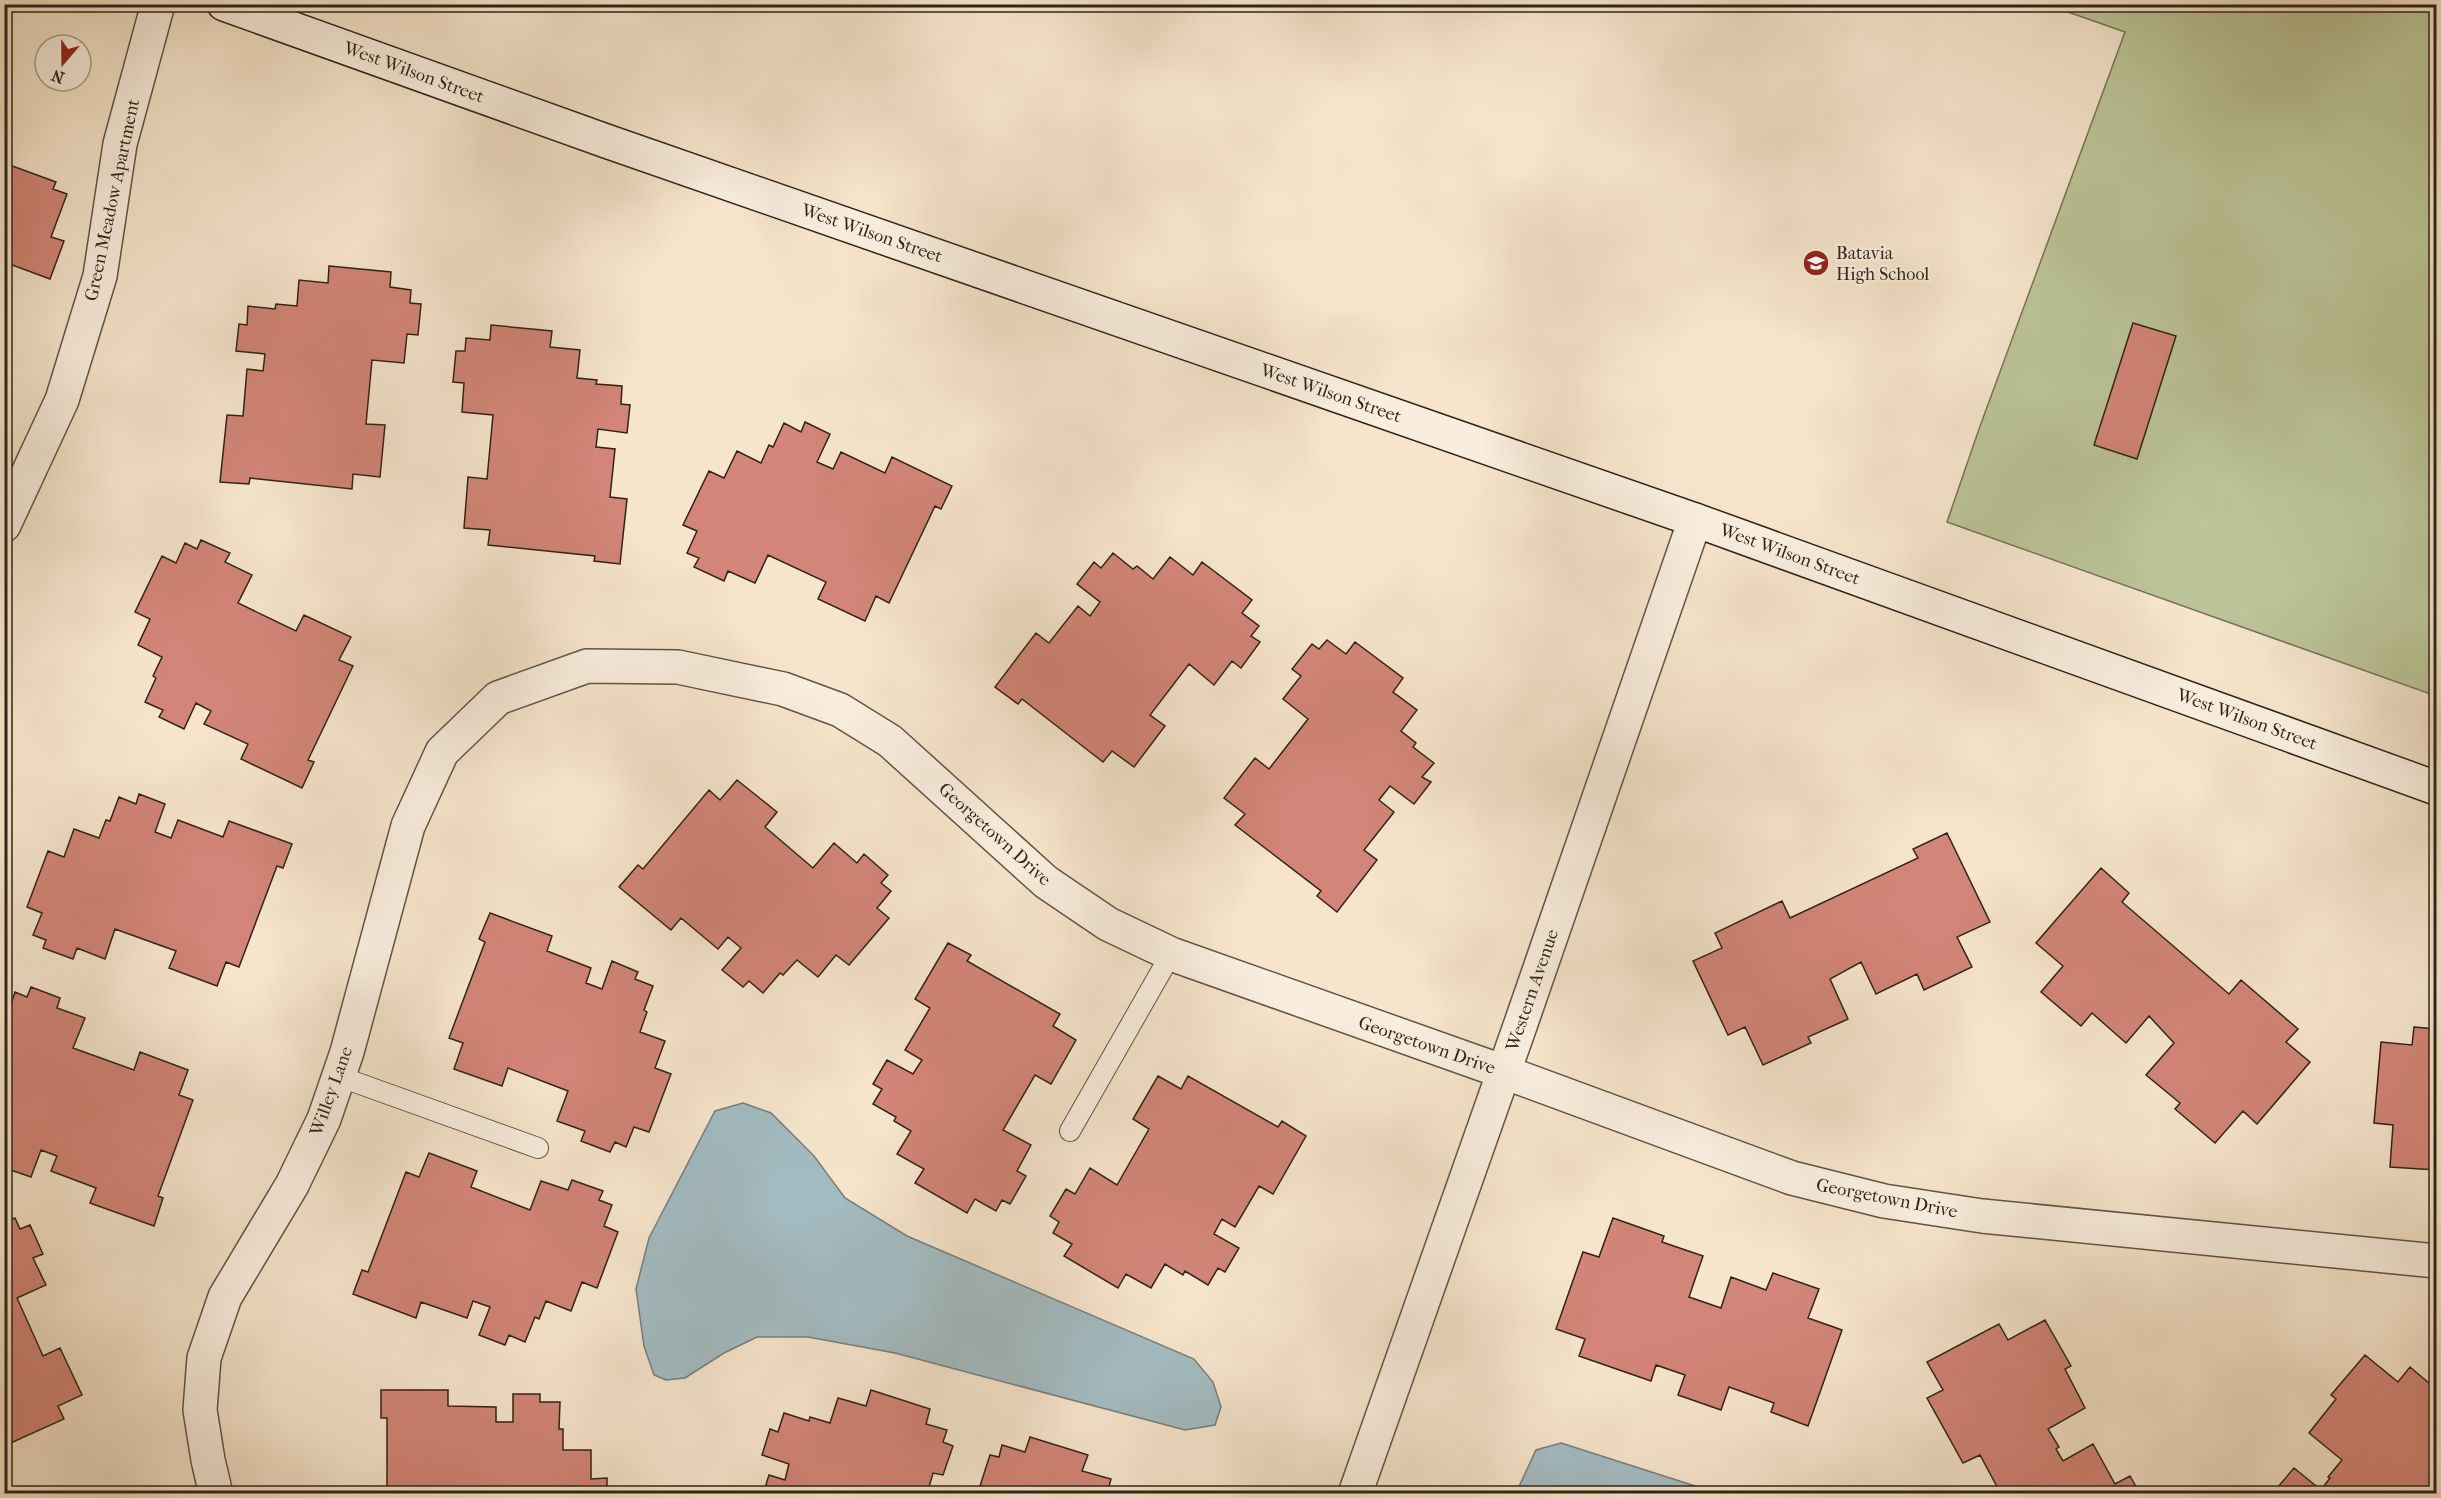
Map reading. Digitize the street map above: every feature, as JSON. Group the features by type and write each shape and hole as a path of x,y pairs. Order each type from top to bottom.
{"street":[{"name":"Green Meadow Apartment","path":"4,525 62,400 100,276 120,144 158,4"},
{"name":"West Wilson Street","path":"224,4 606,141 1695,520 2436,788"},
{"name":"Western Avenue","path":"1354,1494 1504,1072 1695,520"},
{"name":"Georgetown Drive","path":"498,698 587,666 678,667 783,689 840,710 890,741 1046,882 1108,924 1171,954 1504,1072 1792,1178 1884,1201 1982,1216 2436,1261"},
{"name":"Willey Lane","path":"216,1494 207,1460 200,1410 204,1358 225,1297 292,1185 324,1119 347,1052 408,826 442,752 498,698"}],"lane":[{"path":"1070,1131 1171,954"},
{"path":"338,1076 538,1148"}],"green space":[{"path":"2048,5 2436,5 2436,696 1947,522 2125,32"}],"water":[{"path":"743,1103 771,1113 814,1156 845,1198 907,1236 1194,1359 1213,1382 1221,1407 1215,1425 1185,1430 895,1353 808,1337 757,1337 724,1353 685,1378 666,1380 654,1375 644,1346 636,1289 649,1238 715,1111"},
{"path":"1561,1443 1717,1493 1516,1493 1536,1450"}],"building":[{"path":"4,163 56,182 53,189 67,194 51,237 64,241 50,279 4,262"},
{"path":"329,266 391,272 390,287 411,290 410,303 421,304 418,335 407,334 404,363 372,360 366,424 385,425 380,477 353,474 352,489 250,478 249,484 220,482 227,415 243,416 247,369 263,371 265,354 236,351 239,324 247,325 248,306 275,309 276,304 297,306 299,280 328,283"},
{"path":"2133,323 2176,336 2137,459 2094,445"},
{"path":"491,325 552,331 550,347 580,350 577,378 597,380 596,384 622,386 621,404 630,405 627,433 598,429 596,447 615,449 610,497 627,499 620,564 594,561 595,556 488,545 490,530 464,528 468,477 487,479 493,415 462,412 464,383 453,382 456,351 465,351 466,338 490,340"},
{"path":"805,422 830,434 817,462 833,469 841,452 885,473 892,457 952,486 941,509 935,506 889,603 876,596 865,621 818,599 826,582 768,555 755,583 728,571 724,581 694,567 699,558 687,553 697,531 683,525 709,471 724,478 737,451 761,463 769,445 773,447 784,423 801,432"},
{"path":"201,540 230,553 225,562 252,575 238,603 296,631 304,615 351,637 339,660 353,666 308,760 314,762 302,788 241,759 248,744 204,724 211,711 196,703 184,729 159,717 163,710 145,702 156,678 153,676 162,657 138,645 150,619 135,612 162,556 176,563 185,543 197,549"},
{"path":"1113,553 1133,569 1137,566 1153,579 1170,557 1193,575 1202,562 1252,600 1242,613 1259,626 1251,636 1260,642 1241,668 1232,661 1214,685 1189,664 1150,715 1165,726 1134,767 1112,751 1103,762 1022,699 1018,704 995,687 1036,633 1049,643 1078,606 1090,616 1100,602 1077,584 1094,562 1101,568"},
{"path":"1327,640 1346,654 1355,642 1403,678 1393,692 1417,710 1401,731 1416,743 1413,747 1434,763 1422,777 1431,782 1414,804 1390,786 1379,800 1394,812 1364,850 1377,860 1337,912 1317,896 1321,891 1235,825 1245,814 1224,798 1255,758 1269,769 1308,719 1283,699 1301,676 1292,669 1312,644 1319,649"},
{"path":"737,780 777,812 765,827 813,868 834,843 857,863 864,854 888,875 881,883 891,891 877,908 889,918 849,965 836,955 818,977 797,960 783,975 780,973 763,993 749,981 743,987 722,970 741,948 728,937 718,949 681,918 671,930 619,887 638,865 643,869 709,790 720,800"},
{"path":"139,794 165,804 155,832 171,838 178,820 223,837 229,821 292,844 283,868 277,866 239,967 226,962 217,986 169,968 176,951 115,929 105,959 77,948 73,959 43,948 46,940 33,935 42,913 27,907 48,851 64,857 74,829 99,838 106,820 110,821 119,797 136,804"},
{"path":"1947,833 1990,922 1957,937 1972,967 1924,990 1917,974 1876,994 1861,962 1830,979 1848,1019 1808,1037 1811,1043 1763,1065 1745,1027 1728,1035 1693,961 1722,948 1715,933 1782,901 1790,918 1918,858 1913,849"},
{"path":"2101,868 2129,893 2122,902 2229,994 2241,980 2298,1029 2286,1042 2310,1062 2257,1124 2243,1111 2215,1143 2175,1109 2180,1103 2146,1075 2174,1043 2149,1016 2126,1043 2092,1013 2081,1026 2041,992 2063,966 2036,943"},
{"path":"490,913 552,936 547,951 591,968 586,983 602,989 612,961 638,972 635,979 653,986 644,1010 647,1012 640,1032 665,1041 655,1068 671,1074 649,1132 634,1127 626,1147 615,1142 610,1152 581,1141 585,1131 557,1121 568,1091 508,1068 502,1086 454,1069 463,1043 449,1038 485,942 479,939"},
{"path":"948,943 971,955 967,961 1060,1014 1053,1026 1076,1040 1051,1084 1035,1075 1003,1130 1031,1145 1017,1171 1026,1176 1010,1204 1002,1200 996,1211 975,1199 967,1213 915,1183 924,1169 897,1154 911,1131 894,1121 896,1117 873,1104 882,1089 873,1084 887,1060 913,1074 922,1060 905,1050 930,1008 915,999"},
{"path":"31,987 60,998 57,1008 85,1018 73,1048 134,1070 140,1052 188,1070 179,1095 193,1100 158,1196 163,1198 154,1226 90,1203 96,1188 51,1171 57,1156 41,1150 31,1177 5,1168 7,1160 4,1159 4,1012 8,1013 15,992 27,997"},
{"path":"2414,1027 2436,1029 2436,1170 2390,1167 2393,1125 2374,1123 2381,1042 2412,1045"},
{"path":"1158,1076 1181,1089 1188,1076 1278,1127 1282,1121 1306,1136 1273,1194 1259,1186 1235,1227 1222,1219 1214,1234 1239,1248 1225,1272 1218,1268 1208,1285 1185,1271 1183,1275 1165,1264 1151,1288 1126,1274 1118,1288 1064,1256 1072,1244 1053,1233 1059,1222 1050,1216 1066,1189 1075,1194 1090,1168 1117,1185 1149,1129 1133,1119"},
{"path":"429,1153 477,1171 471,1187 530,1210 541,1181 568,1190 572,1180 603,1191 599,1200 612,1205 604,1226 618,1232 597,1288 582,1282 571,1311 546,1301 539,1319 535,1317 525,1342 509,1335 505,1345 479,1335 490,1307 473,1301 467,1318 421,1302 416,1318 353,1294 362,1270 368,1272 406,1172 419,1177"},
{"path":"15,1218 20,1229 30,1225 43,1254 33,1258 46,1285 17,1298 43,1356 60,1348 82,1395 58,1406 64,1419 4,1446 4,1222"},
{"path":"1613,1218 1664,1236 1662,1242 1703,1256 1689,1297 1721,1308 1731,1277 1766,1290 1773,1273 1819,1289 1808,1318 1842,1330 1808,1426 1771,1412 1774,1403 1729,1387 1721,1410 1678,1395 1685,1375 1656,1365 1651,1381 1579,1356 1585,1339 1556,1329 1583,1252 1599,1257"},
{"path":"2045,1320 2071,1366 2065,1369 2085,1408 2048,1429 2059,1447 2056,1449 2063,1461 2093,1444 2115,1484 2130,1476 2140,1494 2001,1494 1980,1455 1963,1463 1927,1398 1943,1390 1927,1362 1999,1324 2008,1340"},
{"path":"2365,1355 2398,1382 2410,1367 2436,1389 2436,1489 2433,1494 2272,1494 2294,1468 2321,1490 2330,1478 2328,1477 2342,1460 2309,1433 2336,1399 2331,1395"},
{"path":"381,1390 448,1390 448,1406 496,1407 496,1422 513,1422 513,1394 540,1394 540,1402 560,1402 559,1429 563,1429 563,1450 591,1450 591,1479 607,1478 607,1494 387,1494 387,1418 381,1418"},
{"path":"871,1390 930,1409 926,1424 947,1430 943,1442 953,1446 943,1475 933,1473 927,1494 903,1494 893,1491 892,1494 763,1494 769,1475 785,1480 789,1464 762,1455 770,1429 778,1432 784,1413 809,1421 810,1417 830,1423 838,1398 866,1406"},
{"path":"1030,1437 1088,1455 1082,1471 1111,1479 1107,1494 989,1494 991,1489 980,1486 990,1455 999,1457 1002,1445 1025,1452"}],"place":[{"name":"Batavia High School","path":"1816,263"}]}
